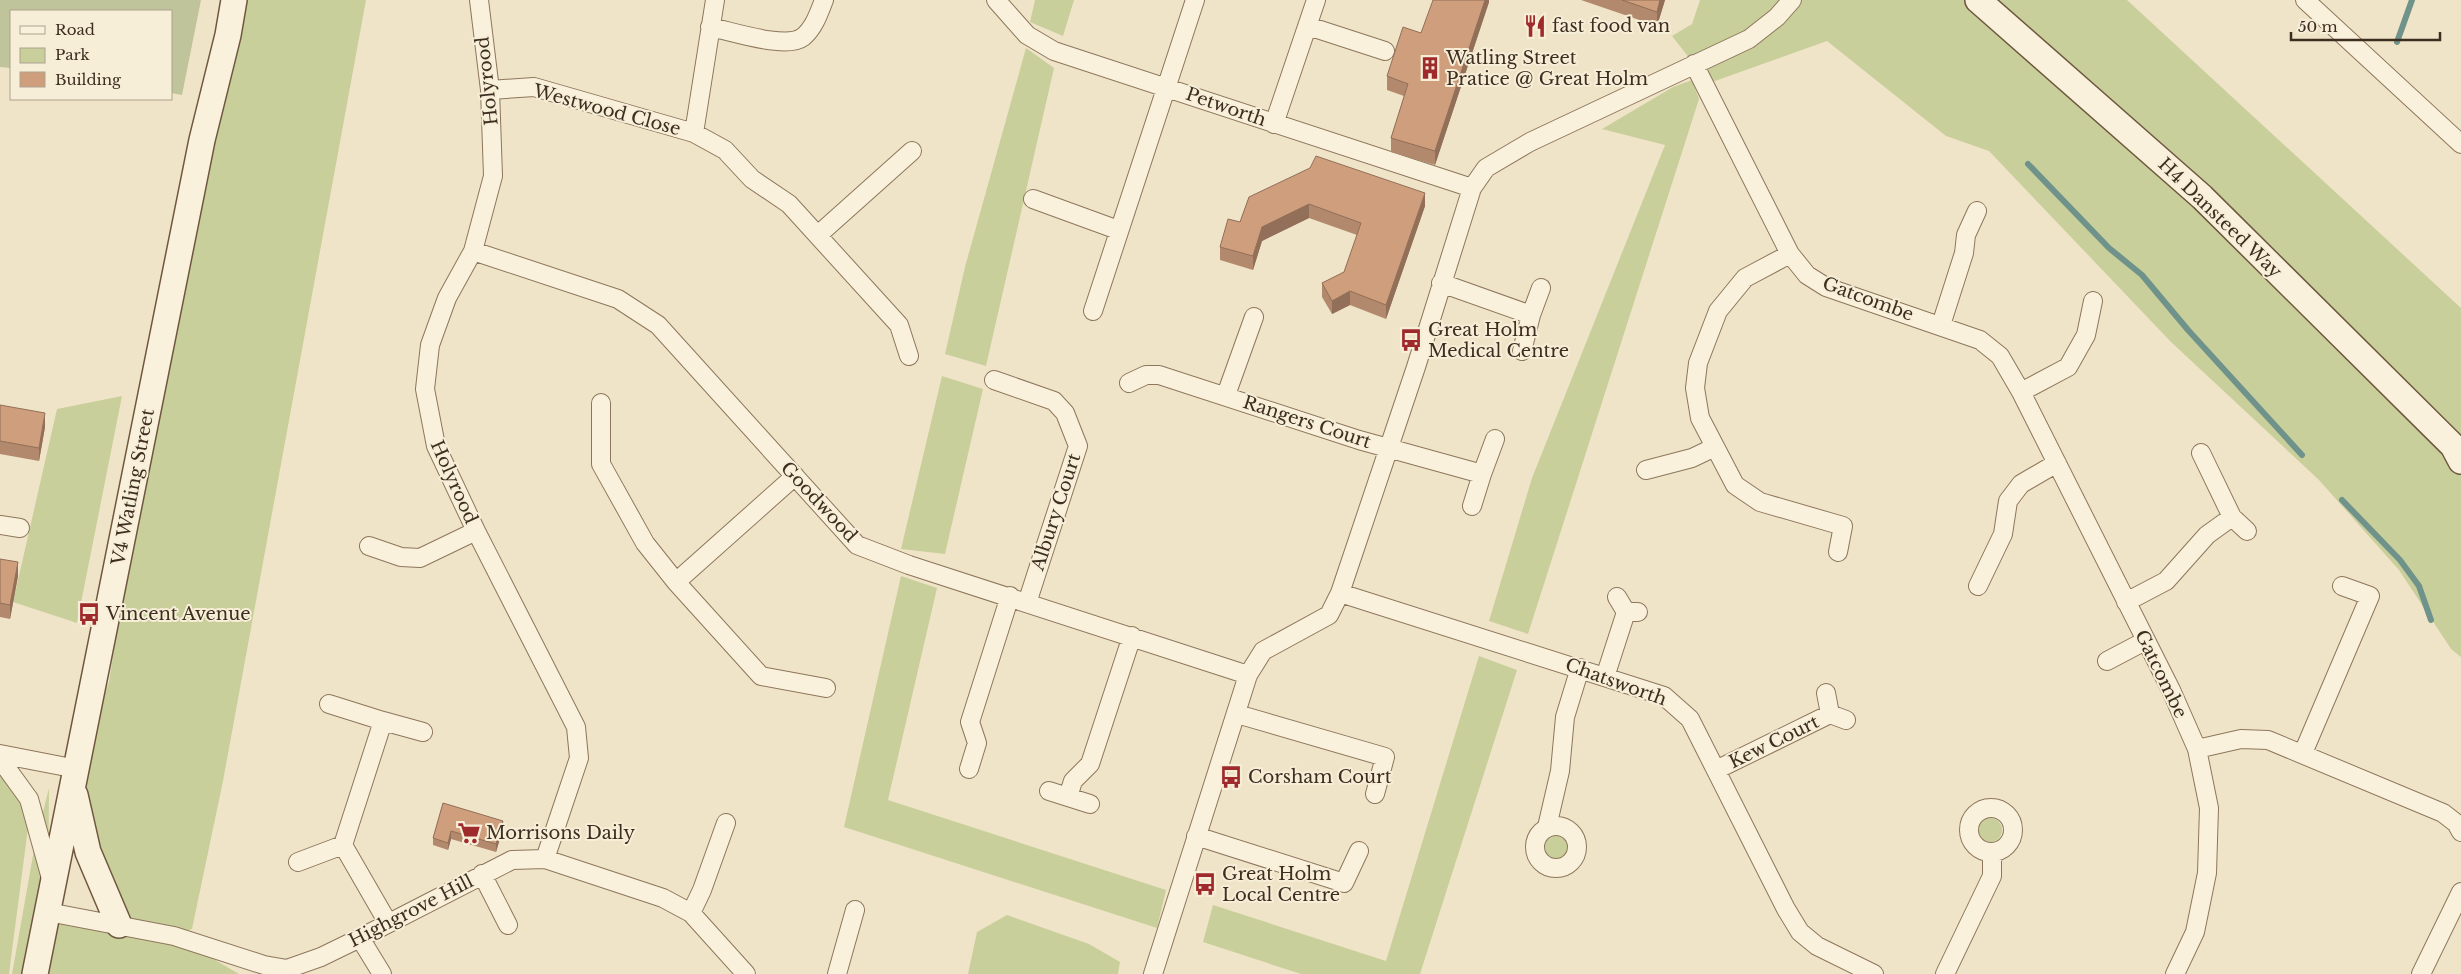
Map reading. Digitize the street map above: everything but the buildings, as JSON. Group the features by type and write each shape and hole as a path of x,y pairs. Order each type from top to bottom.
{"street":[{"name":"V4 Watling Street","path":"35,974 202,140 228,35 234,0"},
{"name":"Holyrood","path":"479,0 490,90 494,176 473,251 447,298 430,345 425,389 436,446 476,531 576,727 579,758 545,859"},
{"name":"Westwood Close","path":"694,133 715,0"},
{"path":"710,27 783,43 802,38 814,24 824,0"},
{"name":"Petworth","path":"996,0 1027,35 1054,51 1472,188"},
{"path":"1093,311 1195,0"},
{"path":"1274,124 1316,0"},
{"path":"1153,974 1248,675 1263,651 1329,615 1340,593 1389,448 1472,188 1486,168 1530,142 1749,38 1777,17 1792,0"},
{"name":"H4 Dansteed Way","path":"1979,0 2202,197 2458,452"},
{"path":"2305,0 2461,144"},
{"path":"1308,26 1385,50"},
{"name":"Gatcombe","path":"1694,64 1790,254 1807,275 1826,287 1980,340 2000,356 2021,392 2145,642 2171,690 2197,749 2209,808 2207,873 2196,932 2176,974"},
{"name":"Westwood Close","path":"490,90 534,88 694,133 725,150 752,179 789,204 899,324 909,356"},
{"path":"818,235 912,152"},
{"path":"1033,199 1118,230"},
{"path":"1941,325 1964,253 1966,235 1977,211"},
{"name":"Goodwood","path":"473,251 618,299 658,324 857,545 909,565 1010,596 1248,675"},
{"path":"1790,254 1745,278 1718,311 1698,363 1695,388 1700,418 1735,485 1760,502 1843,526 1838,552"},
{"path":"1442,284 1531,315"},
{"path":"1522,351 1531,315 1541,288"},
{"path":"2021,392 2068,367 2086,335 2093,301"},
{"name":"Rangers Court","path":"1226,395 1254,317"},
{"name":"Rangers Court","path":"1129,383 1146,375 1159,376 1226,395 1389,448 1482,474"},
{"name":"Albury Court","path":"994,380 1054,401 1065,413 1078,446 1027,602"},
{"path":"601,404 601,464 645,543 676,582 761,676 826,688"},
{"path":"1472,506 1495,439"},
{"path":"1646,470 1692,458 1714,447"},
{"path":"2201,453 2232,517 2247,531"},
{"path":"1978,586 2003,534 2008,501 2021,484 2057,463"},
{"path":"676,582 795,476"},
{"path":"2126,602 2166,581 2207,536 2232,517"},
{"path":"0,525 20,528"},
{"path":"369,546 401,557 420,558 476,531"},
{"path":"2303,753 2370,596 2342,586"},
{"name":"Chatsworth","path":"1340,593 1664,696 1690,719 1718,769 1786,909 1800,932 1817,946 1874,974"},
{"path":"969,769 977,743 970,722 1010,596"},
{"path":"1605,676 1627,607"},
{"path":"1068,797 1073,781 1090,764 1132,636"},
{"path":"2107,661 2145,642"},
{"path":"1548,827 1560,771 1565,717 1580,668"},
{"name":"Kew Court","path":"1718,769 1838,717 1826,693"},
{"path":"329,704 423,732"},
{"path":"1237,714 1386,757 1375,794"},
{"path":"384,721 343,845 388,924"},
{"path":"2197,749 2241,739 2268,740 2443,813 2456,823 2461,832"},
{"path":"0,754 75,777 88,852 119,925"},
{"path":"0,759 29,799 52,885"},
{"path":"1049,791 1090,804"},
{"path":"691,913 702,890 726,823"},
{"path":"1196,836 1344,883 1359,851"},
{"path":"298,862 343,845"},
{"path":"1945,974 1992,876 1992,852"},
{"name":"Highgrove Hill","path":"48,912 174,936 263,970 287,969 321,957 512,860 545,859 663,898 691,913 746,974"},
{"path":"482,874 508,925"},
{"path":"2421,974 2461,892"},
{"path":"836,974 855,910"},
{"path":"360,938 382,974"}],"green space":[{"path":"0,0 201,0 182,95 172,93 172,10 10,10 10,68 0,67"},
{"path":"234,0 366,0 223,781 192,929 174,936 239,974 12,974 35,844 49,788 48,911 118,925 77,769 109,682 153,388"},
{"path":"1035,0 1074,0 1063,36 1030,22"},
{"path":"1700,0 2127,0 2461,308 2461,657 2451,649 2399,570 2319,480 2171,342 1989,151 1946,136 1827,41 1704,85 1694,64 1672,36 1692,24"},
{"path":"1026,48 1054,68 986,366 945,354 965,267"},
{"path":"1692,80 1699,99 1528,634 1489,621 1532,478 1665,145 1602,129 1673,87"},
{"path":"942,376 983,389 945,554 901,549"},
{"path":"122,396 77,623 13,602 57,409"},
{"path":"901,576 937,588 888,800 1166,890 1157,928 844,827"},
{"path":"1479,656 1517,670 1420,974 1301,974 1203,942 1213,905 1386,961"},
{"path":"0,762 29,820 9,974 0,974"},
{"path":"1990,818 1998,822 2002,830 1998,838 1990,842 1982,838 1978,830 1982,822"},
{"path":"1556,834 1565,838 1569,847 1565,856 1556,860 1547,856 1543,847 1547,838"},
{"path":"1007,915 1089,944 1120,962 1118,974 968,974 977,932"}],"waterway":[{"path":"2397,42 2412,0"},
{"path":"2028,164 2109,248 2142,275 2188,330 2302,455"},
{"path":"2342,500 2400,560 2419,586 2431,620"}],"place":[{"name":"fast food van","path":"1535,26"},
{"name":"Watling Street Pratice @ Great Holm","path":"1430,68"},
{"name":"Great Holm Medical Centre","path":"1411,340"},
{"name":"Vincent Avenue","path":"89,614"},
{"name":"Corsham Court","path":"1231,777"},
{"name":"Morrisons Daily","path":"469,833"},
{"name":"Great Holm Local Centre","path":"1205,884"}]}
